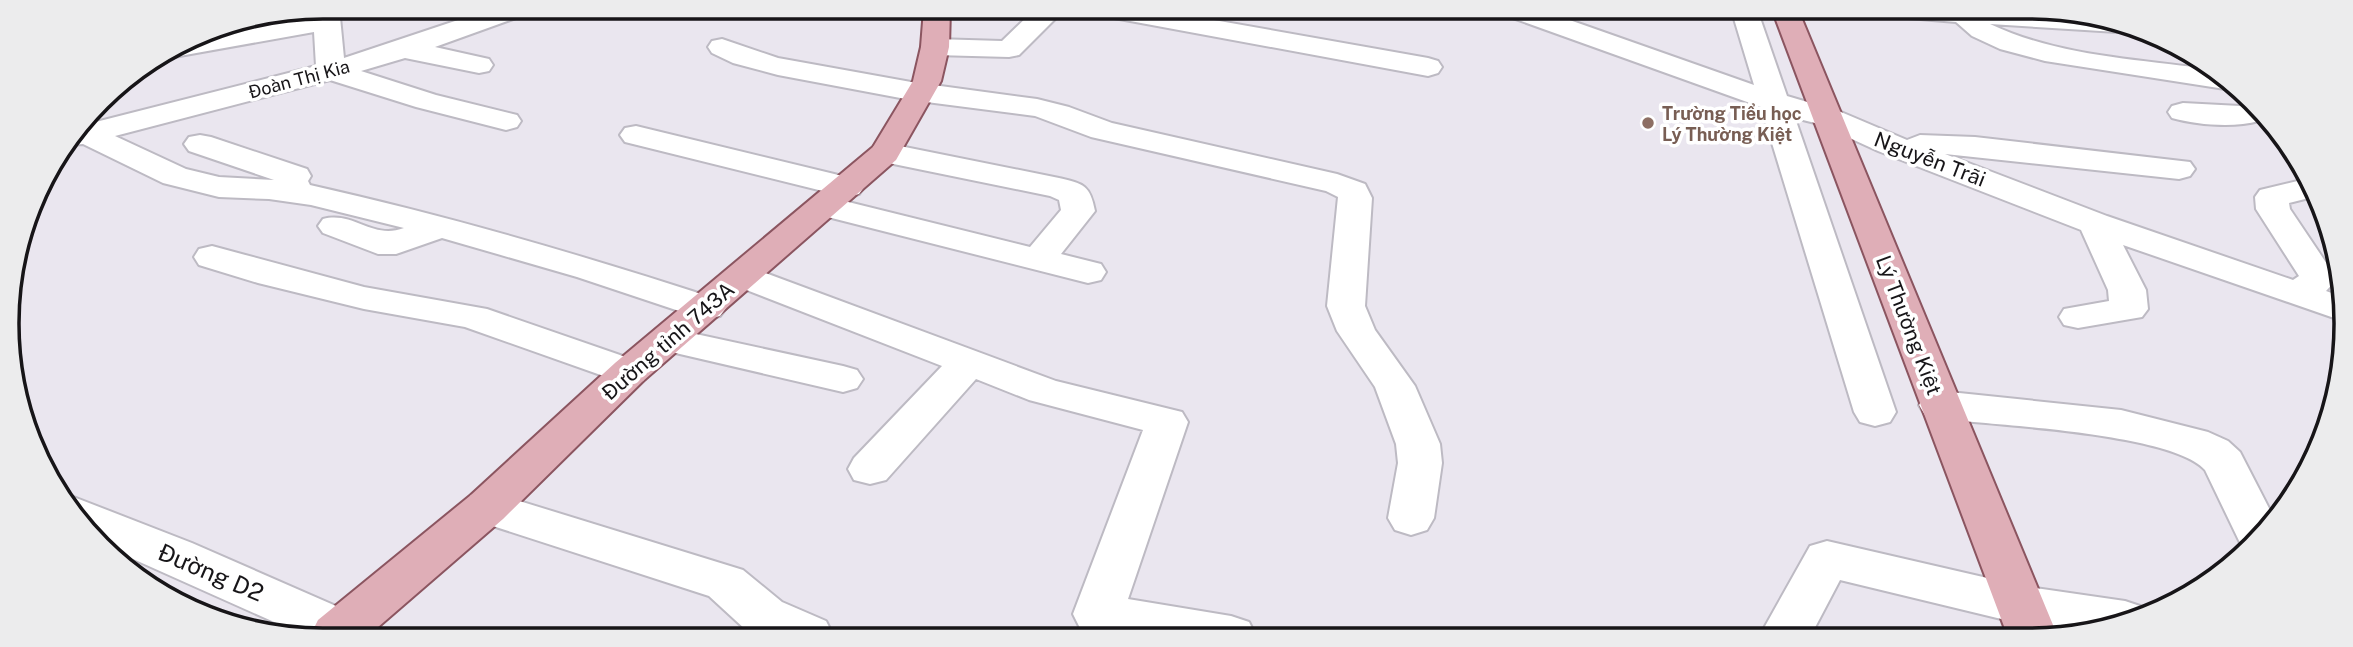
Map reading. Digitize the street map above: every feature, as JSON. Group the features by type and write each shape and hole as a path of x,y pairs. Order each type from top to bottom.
{"main road":[{"name":"Lý Thường Kiệt","path":"1789,19 2028,621"},
{"name":"Đường tỉnh 743A","path":"349,628 487,508 629,372 707,308 884,153 923,92 936,28"}],"street":[{"path":"327,19 331,71 426,101 506,121"},
{"name":"Đoàn Thị Kia","path":"85,135 331,71 404,49 487,19"},
{"path":"936,28 1009,49 1040,19"},
{"path":"1163,19 1427,67"},
{"name":"Nguyễn Trãi","path":"1556,19 1773,101 1830,118 1889,144 2095,222 2333,307"},
{"path":"1747,19 1875,411"},
{"path":"1968,19 1992,34 2052,55 2209,78"},
{"path":"209,41 305,20"},
{"path":"722,47 741,58 756,62 923,92 1026,103 1068,114 1102,130 1325,181 1353,191 1355,198 1346,306 1356,331 1395,386 1418,444 1420,463 1411,518"},
{"path":"404,49 479,65"},
{"path":"2183,111 2250,114"},
{"path":"636,135 1088,272"},
{"path":"83,137 175,176 219,187 269,189 311,195 440,227 590,270 707,308"},
{"path":"200,144 280,169 295,176 290,182 311,195"},
{"path":"1889,144 1975,146 2179,169"},
{"path":"884,153 1059,188 1075,194 1078,211 1039,259"},
{"path":"2297,294 2319,279 2273,209 2272,197 2302,190"},
{"path":"2078,317 2129,309 2127,290 2095,222"},
{"path":"335,226 377,243 396,243 440,227"},
{"path":"212,257 364,298 473,317 629,372"},
{"path":"744,276 1044,391 1167,422 1098,614 1183,628"},
{"path":"668,340 843,379"},
{"path":"870,469 968,362"},
{"path":"1940,405 2121,424 2193,442 2213,451 2224,463 2255,527"},
{"path":"487,508 726,583 764,616 792,628"},
{"name":"Đường D2","path":"94,523 332,628"},
{"path":"1789,628 1827,559 2028,621 2093,621"}],"place":[{"name":"Trường Tiểu học Lý Thường Kiệt","path":"1648,123"}]}
